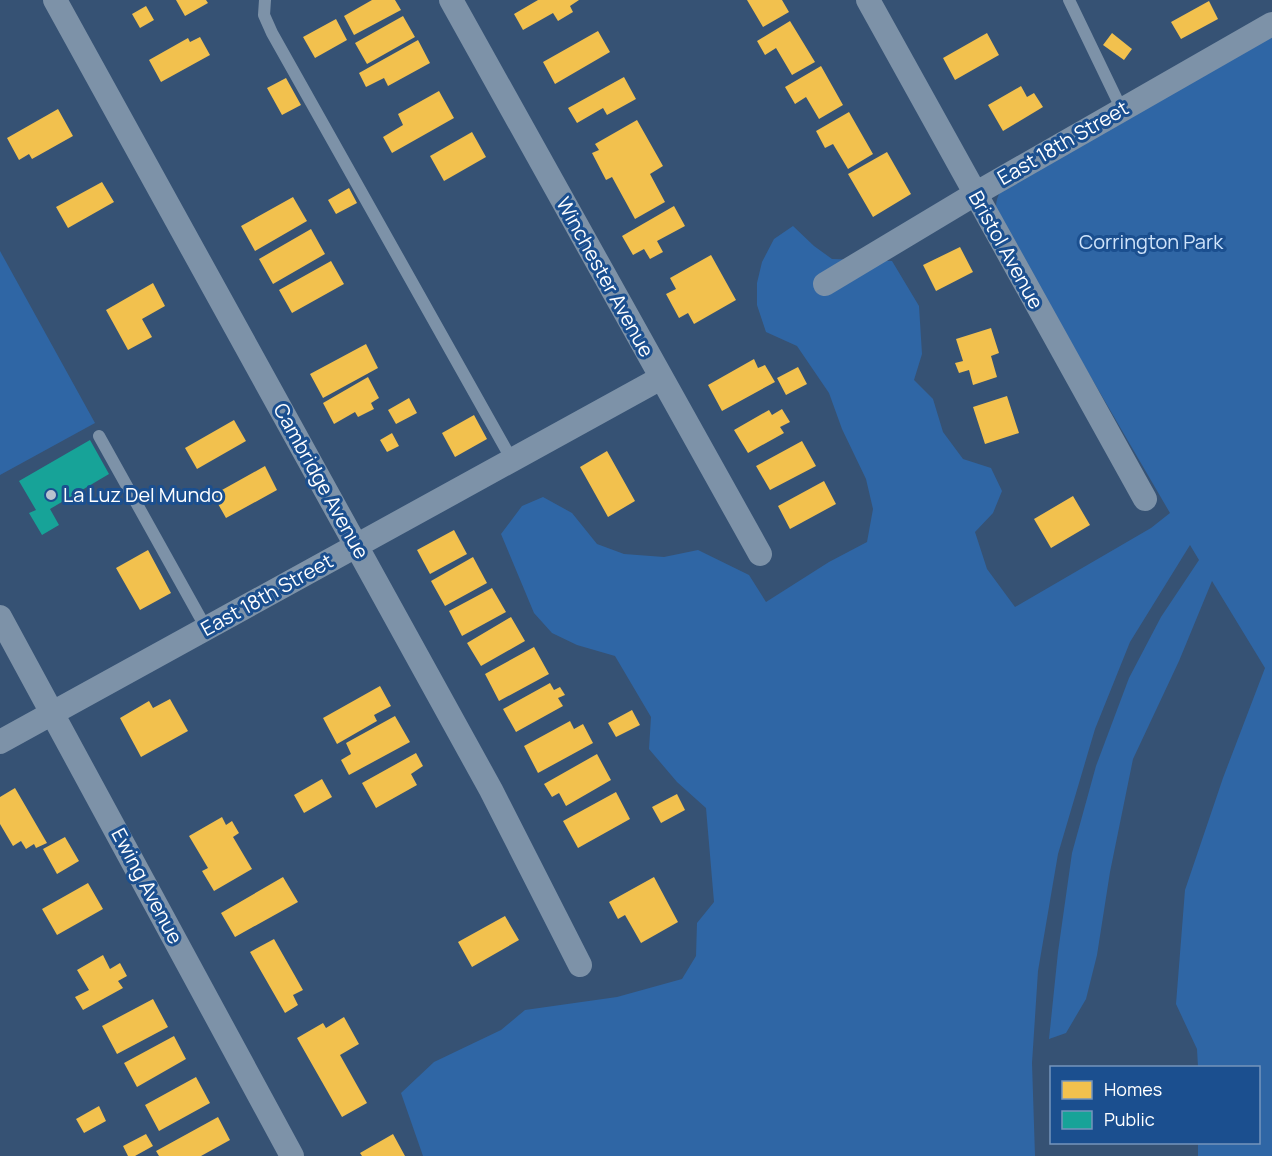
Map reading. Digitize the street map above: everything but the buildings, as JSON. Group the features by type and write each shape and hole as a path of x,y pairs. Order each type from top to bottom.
{"street":[{"name":"Cambridge Avenue","path":"55,0 491,790 580,965"},
{"name":"Winchester Avenue","path":"451,0 760,554"},
{"name":"Bristol Avenue","path":"868,0 1145,499"},
{"name":"East 18th Street","path":"825,284 975,194 1272,24"},
{"name":"East 18th Street","path":"0,742 661,378"},
{"name":"Ewing Avenue","path":"0,617 292,1156"}],"lane":[{"path":"265,0 264,15 272,33 512,460"},
{"path":"1070,0 1122,110"},
{"path":"99,436 206,628"}],"green space":[{"name":"Corrington Park","path":"1272,33 1272,1156 1198,1156 1198,1144 1260,1144 1260,1066 1198,1066 1197,1049 1176,1004 1185,890 1223,778 1265,668 1212,581 1179,661 1133,759 1110,872 1097,955 1086,999 1066,1033 1049,1039 1072,853 1096,766 1129,678 1161,617 1199,560 1190,545 1130,642 1095,729 1058,854 1038,971 1032,1063 1035,1156 423,1156 401,1093 434,1062 501,1030 525,1010 617,997 682,979 696,956 697,923 714,902 706,808 677,782 649,749 651,717 615,656 577,645 552,633 534,613 501,534 522,506 543,497 572,513 597,544 624,554 664,557 698,550 749,575 766,602 829,562 867,542 873,509 866,479 842,429 829,393 797,346 766,332 757,305 757,283 762,262 774,239 793,226 832,259 892,261 919,306 922,354 914,380 933,399 943,432 963,459 991,468 1002,491 993,513 975,532 987,569 1015,607 1151,528 1170,513 1000,221 996,206 997,198 1004,185"},
{"path":"0,251 95,423 0,475"}],"place":[{"name":"La Luz Del Mundo","path":"51,495"}]}
